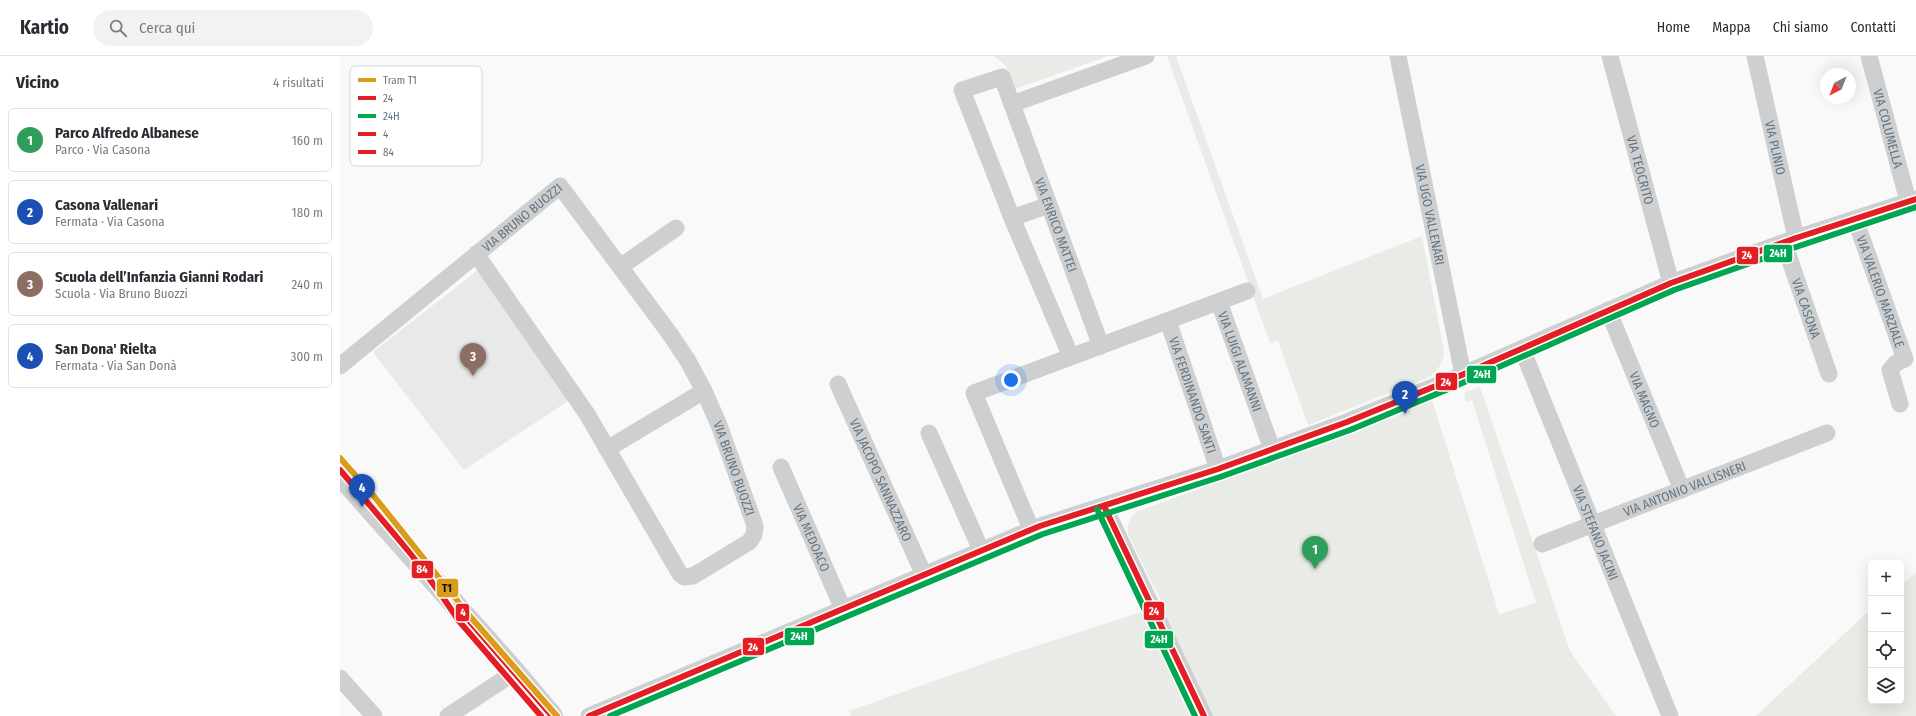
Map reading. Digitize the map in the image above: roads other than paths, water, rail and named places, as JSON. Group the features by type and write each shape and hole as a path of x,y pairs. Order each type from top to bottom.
{"street":[{"path":"1012,104 1146,56"},
{"name":"VIA UGO VALLENARI","path":"1398,56 1463,374"},
{"name":"VIA TEOCRITO","path":"1610,56 1671,283"},
{"name":"VIA PLINIO","path":"1755,56 1790,241"},
{"name":"VIA COLUMELLA","path":"1869,56 1912,200"},
{"name":"VIA ENRICO MATTEI","path":"1012,218 962,90 1002,77 1101,346"},
{"name":"VIA BRUNO BUOZZI","path":"340,366 476,254 560,186 670,334 688,361 704,391 719,424 756,526 754,535 748,542 693,576 684,577 677,570 587,414 476,254"},
{"path":"589,716 1032,529 1218,469 1354,420 1522,349 1671,283 1912,200"},
{"path":"1049,205 1012,218 1071,357"},
{"name":"VIA VALERIO MARZIALE","path":"1855,220 1905,359 1896,363 1890,370 1900,404"},
{"path":"620,267 676,228"},
{"name":"VIA CASONA","path":"1790,241 1829,374"},
{"name":"VIA LUIGI ALAMANNI","path":"1248,291 1219,302 1272,449"},
{"path":"1032,529 974,393 1219,302"},
{"name":"VIA MAGNO","path":"1608,310 1682,490"},
{"name":"VIA FERDINANDO SANTI","path":"1168,321 1218,469"},
{"name":"VIA STEFANO JACINI","path":"1522,349 1670,716"},
{"name":"VIA JACOPO SANNAZZARO","path":"838,384 924,575"},
{"path":"607,448 704,391"},
{"path":"929,433 981,550"},
{"name":"VIA ANTONIO VALLISNERI","path":"1542,544 1827,433"},
{"path":"340,458 378,501 449,590 466,616"},
{"name":"VIA MEDOACO","path":"781,467 843,609"},
{"path":"340,475 466,616 552,716"},
{"path":"1104,506 1204,716"},
{"path":"448,716 515,672"},
{"path":"340,678 374,716"}],"tram line":[{"name":"T1","path":"340,458 373,495 468,614 557,716"}],"place":[{"name":"Scuola dell’Infanzia Gianni Rodari","path":"473,376"},
{"name":"Casona Vallenari","path":"1405,414"},
{"name":"San Dona' Rielta","path":"362,507"},
{"name":"Parco Alfredo Albanese","path":"1315,569"}]}
